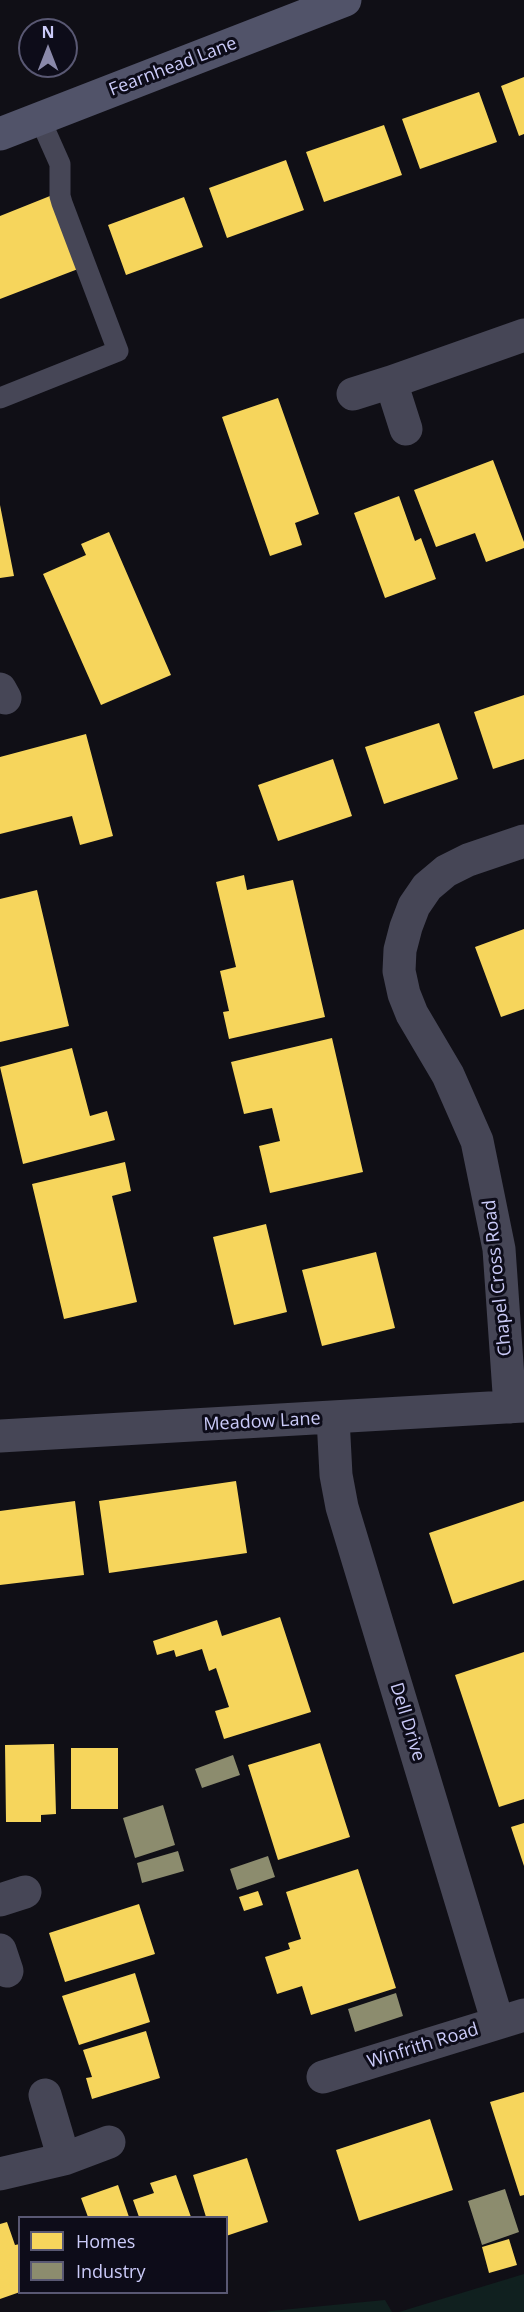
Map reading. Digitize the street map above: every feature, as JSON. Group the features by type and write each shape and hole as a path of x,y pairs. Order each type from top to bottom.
{"street":[{"name":"Fearnhead Lane","path":"0,134 345,0"},
{"path":"353,394 524,336"},
{"path":"391,382 406,429"},
{"name":"Chapel Cross Road","path":"517,1406 499,1249 477,1142 448,1075 412,1014 404,994 399,970 400,950 406,927 414,906 427,887 446,871 468,860 524,841"},
{"name":"Meadow Lane","path":"0,1436 517,1406"},
{"name":"Dell Drive","path":"333,1418 336,1475 342,1507 511,2019"},
{"name":"Winfrith Road","path":"323,2077 511,2019"},
{"path":"45,2095 64,2159"},
{"path":"0,2174 64,2159 109,2142"}],"lane":[{"path":"0,398 118,351 62,203 60,164 40,118"}],"shaded area":[{"path":"524,2274 524,2312 399,2312"},
{"path":"385,2300 392,2312 266,2312 271,2311"}],"building: Homes":[{"path":"524,77 524,134 519,136 501,86"},
{"path":"479,92 497,142 420,169 402,119"},
{"path":"384,125 402,175 324,202 306,152"},
{"path":"286,160 304,210 227,238 209,188"},
{"path":"50,196 78,269 0,299 0,216"},
{"path":"184,197 203,247 126,275 108,225"},
{"path":"278,398 319,514 295,523 302,545 270,556 222,417"},
{"path":"493,460 524,542 524,548 486,562 475,533 436,547 414,490"},
{"path":"399,496 415,541 421,538 436,579 385,598 354,513"},
{"path":"0,505 14,576 0,578"},
{"path":"109,532 171,675 101,705 43,574 86,555 81,544"},
{"path":"524,695 524,759 493,769 474,712"},
{"path":"439,723 458,779 384,804 365,747"},
{"path":"86,734 113,836 80,845 72,816 0,834 0,757"},
{"path":"333,759 352,816 278,841 258,785"},
{"path":"244,875 247,890 293,880 325,1017 229,1039 223,1012 229,1011 220,971 236,967 216,882"},
{"path":"37,890 69,1026 0,1042 0,899"},
{"path":"524,929 524,1009 501,1017 475,947"},
{"path":"332,1038 363,1172 270,1193 259,1146 280,1141 272,1108 244,1114 231,1062"},
{"path":"72,1048 90,1116 107,1111 115,1140 23,1164 0,1067"},
{"path":"125,1162 131,1191 112,1196 137,1302 64,1319 32,1184"},
{"path":"266,1224 287,1312 234,1325 213,1237"},
{"path":"376,1252 395,1328 322,1346 302,1270"},
{"path":"236,1481 247,1553 109,1573 99,1501"},
{"path":"75,1501 84,1575 0,1585 0,1511"},
{"path":"524,1501 524,1580 453,1604 429,1533"},
{"path":"280,1617 311,1712 224,1739 215,1711 229,1707 216,1668 209,1671 202,1649 176,1657 174,1650 157,1655 153,1641 217,1620 222,1636"},
{"path":"524,1652 524,1799 499,1807 455,1675"},
{"path":"320,1743 350,1837 278,1860 248,1765"},
{"path":"54,1744 56,1814 41,1815 41,1822 6,1822 5,1745"},
{"path":"71,1748 118,1748 118,1809 71,1809"},
{"path":"524,1823 524,1866 511,1827"},
{"path":"358,1869 396,1988 311,2015 302,1986 277,1994 265,1957 290,1949 288,1943 301,1939 286,1892"},
{"path":"258,1891 263,1905 244,1911 239,1897"},
{"path":"139,1904 155,1954 65,1982 49,1933"},
{"path":"135,1973 150,2022 79,2045 62,1996"},
{"path":"146,2031 160,2078 92,2099 86,2078 92,2077 83,2050"},
{"path":"524,2092 524,2195 520,2196 490,2102"},
{"path":"430,2119 453,2190 359,2221 336,2150"},
{"path":"247,2158 268,2222 228,2235 228,2216 206,2216 193,2175"},
{"path":"176,2175 191,2216 139,2216 133,2200 154,2193 150,2183"},
{"path":"118,2185 129,2216 88,2216 81,2198"},
{"path":"7,2222 15,2245 18,2244 18,2293 0,2299 0,2224"},
{"path":"509,2239 517,2265 489,2273 482,2247"}],"building: Industry":[{"path":"233,1755 240,1775 202,1788 195,1769"},
{"path":"163,1805 175,1845 135,1858 123,1818"},
{"path":"178,1851 184,1871 142,1883 137,1863"},
{"path":"268,1856 275,1877 237,1890 230,1869"},
{"path":"396,1993 403,2016 355,2032 348,2009"},
{"path":"505,2189 519,2232 482,2245 468,2201"}]}
